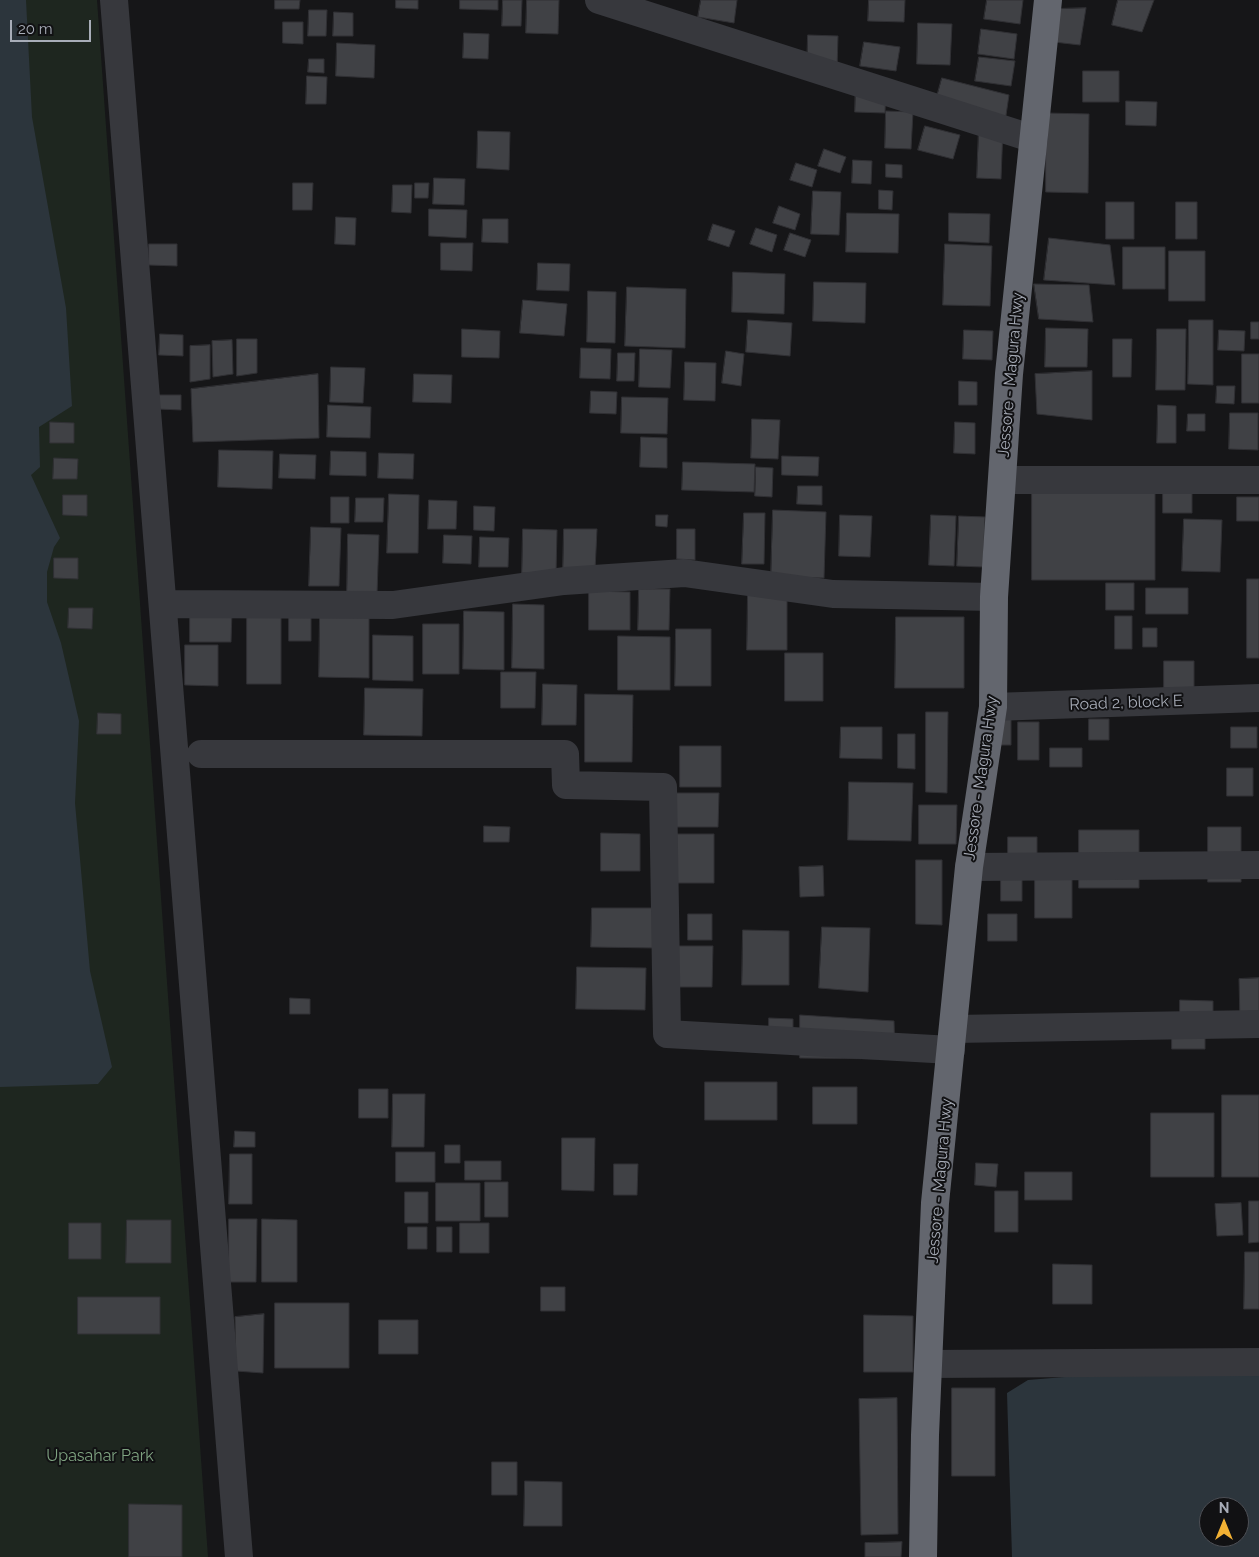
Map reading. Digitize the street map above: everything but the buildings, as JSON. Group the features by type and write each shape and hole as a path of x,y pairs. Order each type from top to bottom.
{"highway":[{"name":"Jessore - Magura Hwy","path":"923,1557 928,1364 935,1203 969,868 993,707 994,597 1009,374 1048,0"}],"street":[{"path":"114,0 239,1557"},
{"path":"600,0 1034,139"},
{"path":"1002,480 1259,480"},
{"path":"163,604 393,604 564,581 684,573 833,594 994,597"},
{"name":"Road 2, block E","path":"993,707 1259,698"},
{"path":"201,754 565,754 566,785 663,787 667,1034 952,1040 1259,1024"},
{"path":"969,868 1259,864"},
{"path":"928,1364 1259,1362"}],"green space":[{"name":"Upasahar Park","path":"0,0 97,0 208,1557 0,1557"}],"shaded area":[{"path":"0,0 26,0 32,117 66,308 72,406 39,427 40,467 31,475 60,538 54,547 47,572 47,602 61,643 79,721 75,803 90,971 112,1067 98,1084 0,1087"},
{"path":"1259,1361 1259,1557 1012,1557 1007,1393 1028,1380"}]}
